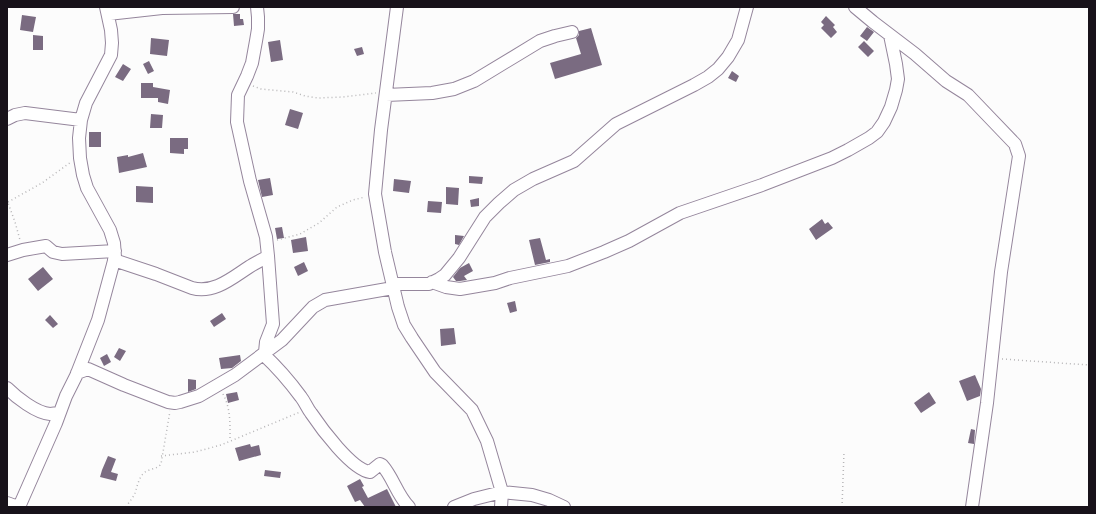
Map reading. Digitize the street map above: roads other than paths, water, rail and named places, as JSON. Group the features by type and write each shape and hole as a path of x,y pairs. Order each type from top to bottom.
{"street":[{"path":"7,504 19,507 66,396 82,371 83,357 98,320 115,255 114,243 110,230 82,176 79,138 81,120 86,103 111,55 111,30 107,11 162,8 233,7"},
{"path":"257,7 258,29 252,63 238,95 236,122 250,181 263,224 268,256 273,324 266,342 264,353"},
{"path":"397,7 375,194 385,252 398,307 404,325 435,372 472,410 487,441 502,492 501,507"},
{"path":"82,371 168,402 180,402 199,396 235,375 287,336 313,307 325,300 393,286 429,284 439,279 451,268 469,243 484,217 514,190 533,178 574,161 606,131 616,124 694,85 718,69 728,57 738,40 747,7"},
{"path":"855,7 915,54 946,81 968,95 1015,144 1019,156 1001,272 993,358 972,507"},
{"path":"386,94 432,94 454,89 474,81 540,41 572,32"},
{"path":"432,282 446,287 460,289 496,283 510,278 568,266 604,252 680,213 762,186 832,158 848,150 877,132 884,122 891,107 898,79 890,35"},
{"path":"9,116 25,113 81,120"},
{"path":"7,254 46,246 53,252 62,254 115,255 156,274 198,290 207,289 228,281 268,256"},
{"path":"264,353 302,398 309,412 320,427 349,460 367,472 370,472 380,464 383,466 398,493 409,507"},
{"path":"7,388 15,396 42,412 49,414 59,413"},
{"path":"454,507 474,499 502,492 532,495 549,500 564,507"}]}
